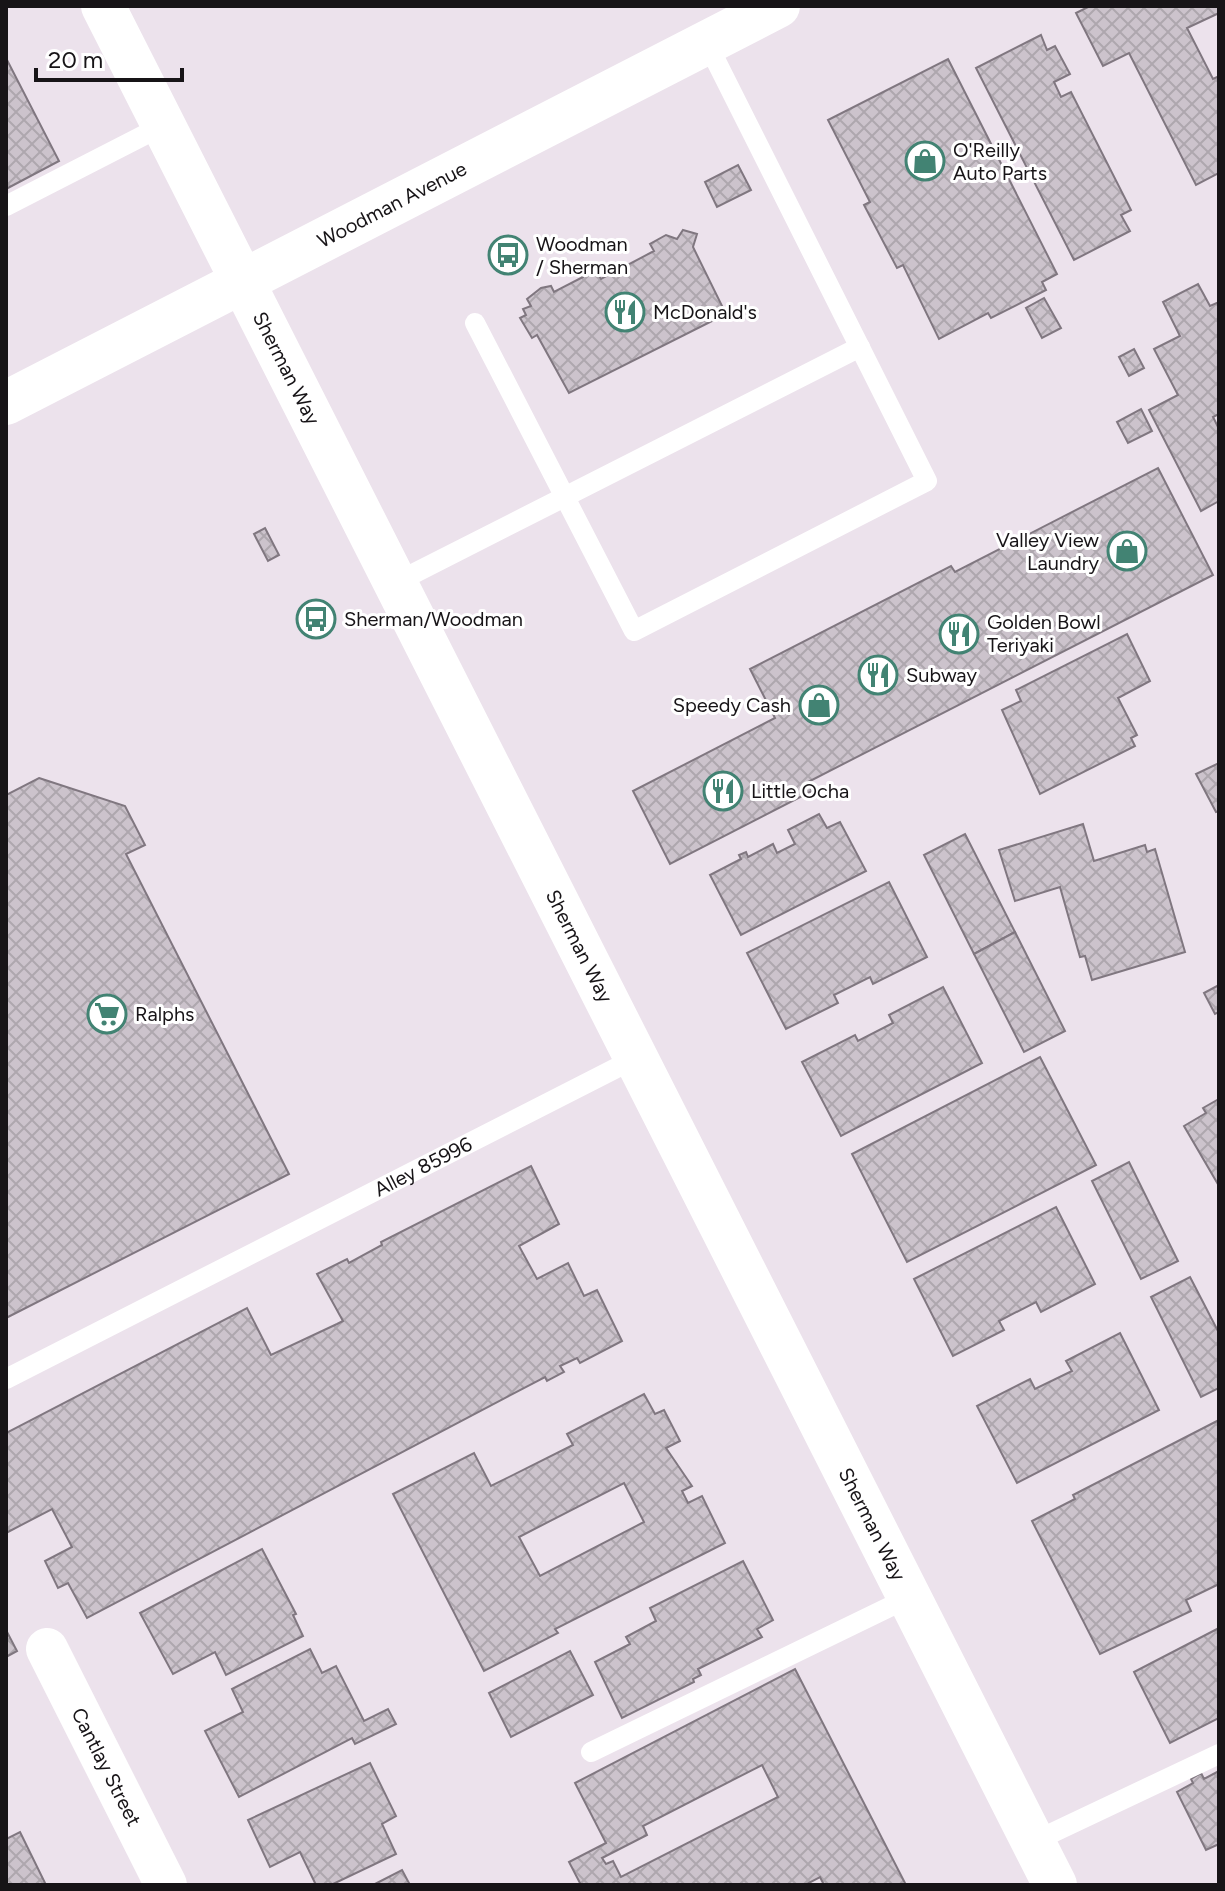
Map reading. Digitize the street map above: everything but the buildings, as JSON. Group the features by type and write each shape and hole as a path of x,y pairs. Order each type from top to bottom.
{"main road":[{"name":"Sherman Way","path":"103,6 1055,1885"},
{"name":"Woodman Avenue","path":"6,403 778,6"}],"street":[{"name":"Cantlay Street","path":"47,1649 166,1885"}],"lane":[{"path":"475,323 634,631 927,481 707,43"},
{"path":"6,206 164,125"},
{"path":"395,583 860,347"},
{"name":"Alley 85996","path":"6,1379 634,1059"},
{"path":"591,1752 908,1598"},
{"path":"1033,1842 1219,1754"}],"place":[{"name":"O'Reilly Auto Parts","path":"925,161"},
{"name":"Woodman / Sherman","path":"508,255"},
{"name":"McDonald's","path":"625,312"},
{"name":"Valley View Laundry","path":"1127,551"},
{"name":"Sherman/Woodman","path":"316,619"},
{"name":"Golden Bowl Teriyaki","path":"959,634"},
{"name":"Subway","path":"878,675"},
{"name":"Speedy Cash","path":"819,705"},
{"name":"Little Ocha","path":"723,791"},
{"name":"Ralphs","path":"107,1014"}]}
